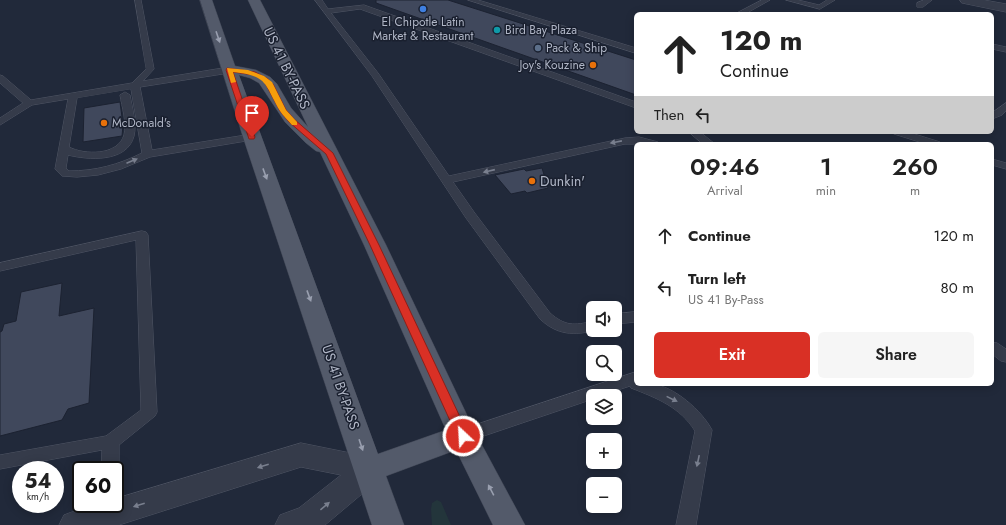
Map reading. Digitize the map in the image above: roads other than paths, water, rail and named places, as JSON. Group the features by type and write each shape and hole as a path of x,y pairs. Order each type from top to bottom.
{"main road":[{"name":"US 41 BY-PASS","path":"206,0 252,137 370,469 388,525"},
{"name":"US 41 BY-PASS","path":"254,0 375,245 463,436 509,525"},
{"path":"229,70 255,74 266,80 283,111 292,121 329,153"},
{"path":"370,469 463,436"}],"street":[{"path":"966,0 1006,8"},
{"path":"124,505 301,455 370,469"},
{"path":"291,525 309,519 370,469"},
{"path":"75,525 101,513"}],"lane":[{"path":"0,122 29,103 125,95 136,89 150,69 138,0"},
{"path":"470,0 634,50"},
{"path":"743,12 767,0"},
{"path":"789,0 820,7 832,0"},
{"path":"920,5 929,0"},
{"path":"323,4 361,7 634,104"},
{"path":"323,4 375,75 470,215 551,323 570,330 586,328"},
{"path":"994,47 1006,50"},
{"path":"72,99 136,89 229,70"},
{"path":"0,78 29,103"},
{"path":"136,89 147,154"},
{"path":"61,162 79,168 91,169 117,160 123,154 128,148 129,136 125,95"},
{"path":"72,99 60,169 66,174 87,174 117,167 147,154 252,137"},
{"path":"994,115 999,113 1006,106"},
{"path":"697,134 707,142"},
{"path":"904,134 930,142"},
{"path":"64,149 76,154 97,155 118,149 126,143 129,136"},
{"path":"446,180 625,141 639,140 646,142"},
{"path":"994,163 1006,166"},
{"path":"0,267 142,235 149,412 111,442 0,462"},
{"path":"622,318 634,317"},
{"path":"994,348 1006,357"},
{"path":"463,436 634,382"},
{"path":"643,386 681,403 695,416 704,430 685,524"},
{"path":"110,461 111,442"}],"place":[{"name":"El Chipotle Latin Market & Restaurant","path":"423,9"},
{"name":"Bird Bay Plaza","path":"497,30"},
{"name":"Pack & Ship","path":"538,48"},
{"name":"Joy's Kouzine","path":"593,65"},
{"name":"McDonald's","path":"104,123"},
{"name":"Dunkin'","path":"532,181"}]}
